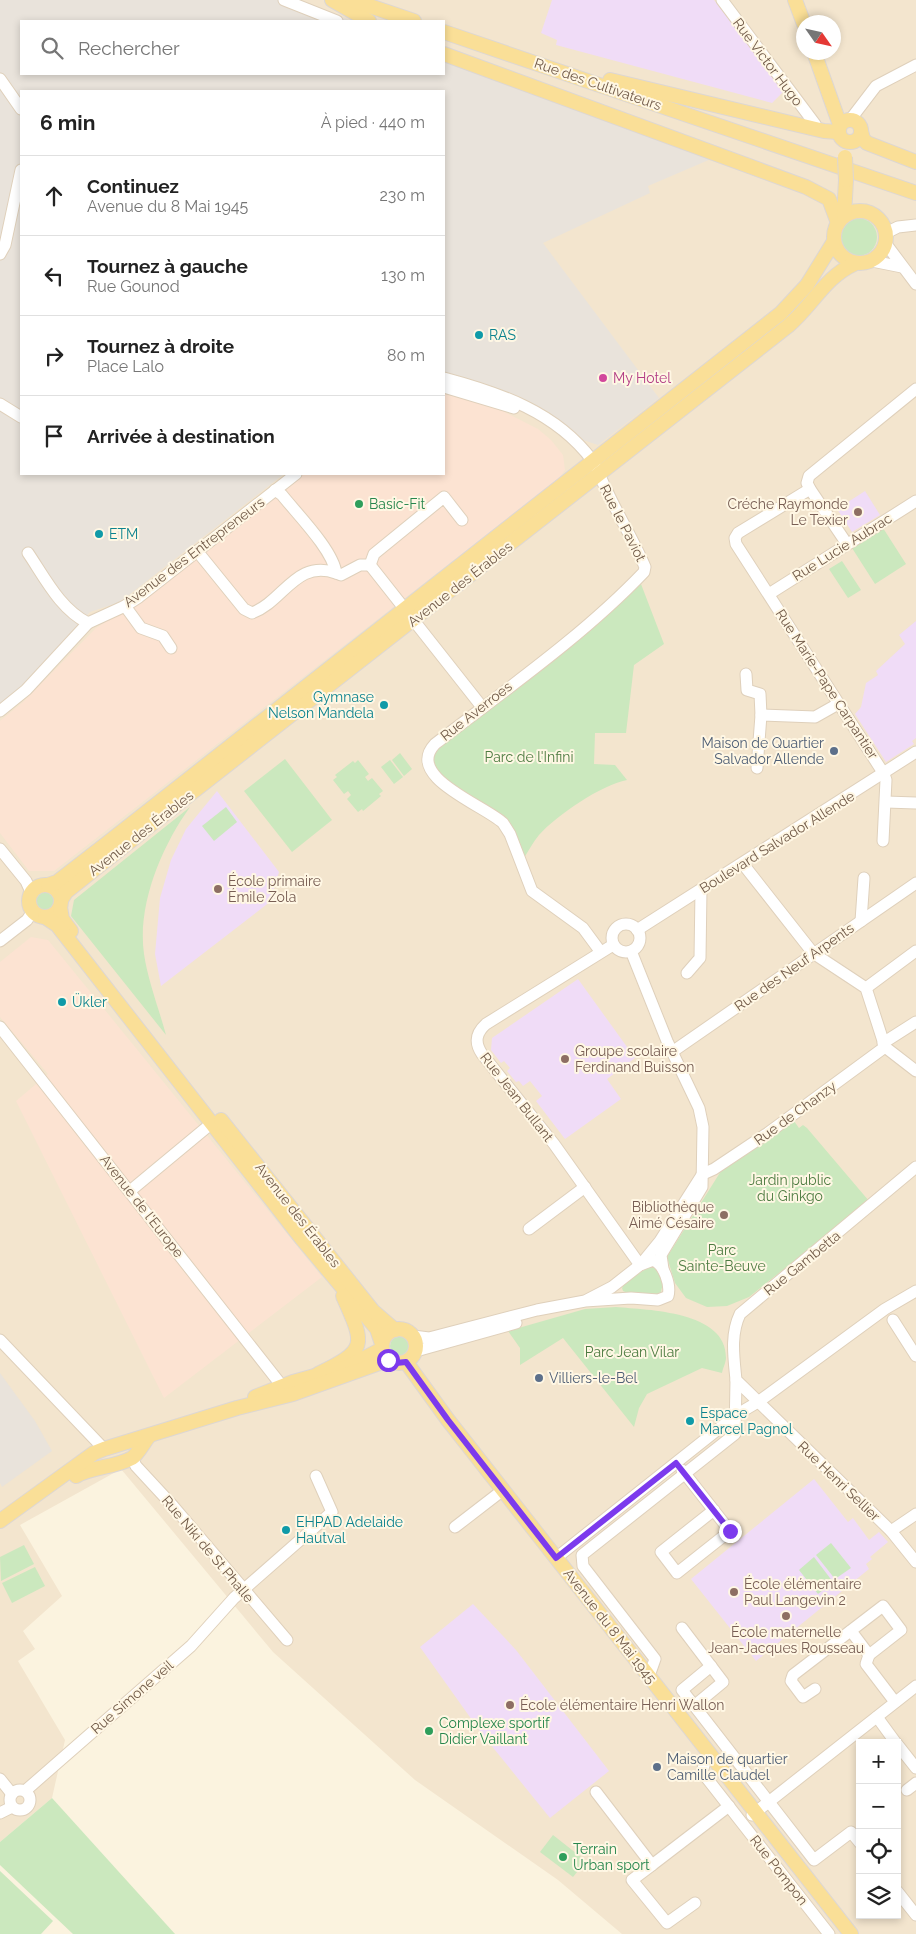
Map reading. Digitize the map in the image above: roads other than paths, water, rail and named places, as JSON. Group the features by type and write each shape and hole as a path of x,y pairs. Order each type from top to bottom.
{"main road":[{"path":"332,0 367,20"},
{"path":"352,0 412,20"},
{"path":"795,0 801,15"},
{"path":"445,31 621,83 824,131 847,128 867,143 916,162"},
{"name":"Rue des Cultivateurs","path":"445,31 916,193"},
{"path":"445,54 806,187 829,199 841,219"},
{"path":"817,60 847,128 846,186 841,219 834,232 833,243 838,252 854,264 872,261 886,239 882,223 874,215 863,211 853,212 841,219"},
{"path":"846,186 863,211"},
{"name":"Avenue des Érables","path":"395,1330 373,1311 62,919 61,904 66,892 556,509 593,468 635,429 790,306 807,285 833,243"},
{"name":"Avenue des Érables","path":"48,885 62,878 404,609 788,326 808,307 828,281 842,270 854,264"},
{"path":"48,885 57,890 61,904 54,914 39,914 29,902 31,892 38,886 48,885"},
{"name":"Avenue des Érables","path":"39,914 57,925 302,1239 343,1296 358,1332 358,1344 353,1354 346,1361 318,1374"},
{"name":"Avenue des Érables","path":"302,1239 377,1328 384,1351"},
{"path":"395,1330 407,1331 413,1336 416,1343 416,1351 406,1362 396,1363 384,1351 386,1335 395,1330"},
{"path":"237,1408 257,1396 282,1386 347,1367 384,1351"},
{"path":"90,1463 98,1469 132,1450 149,1436 237,1408 293,1394 384,1351"},
{"name":"Avenue du 8 Mai 1945","path":"406,1362 503,1490 723,1771 734,1791 754,1813 851,1934"},
{"path":"0,1530 76,1476 90,1463 94,1453 104,1449 132,1450"},
{"path":"0,1521 90,1463"}],"street":[{"path":"284,0 334,20"},
{"name":"Rue Victor Hugo","path":"722,0 815,124"},
{"path":"847,128 876,86 916,65"},
{"path":"0,79 20,108"},
{"path":"0,254 5,245 20,175"},
{"path":"916,225 898,227 886,239 903,268 916,284"},
{"path":"872,261 903,268"},
{"path":"445,378 500,394 522,404 554,424 581,448 593,468"},
{"path":"445,387 506,405 529,415 562,439 593,468"},
{"path":"846,544 810,489 807,483 809,476 916,390"},
{"path":"0,404 20,416"},
{"path":"581,448 596,451 635,429"},
{"name":"Rue le Paviot","path":"593,468 643,561 644,572"},
{"name":"Avenue des Entrepreneurs","path":"0,711 26,690 88,623 125,606 295,475"},
{"name":"Rue Marie-Pape Carpantier","path":"810,489 738,533 735,538 736,544 884,774"},
{"path":"275,490 282,495 324,549 335,564 336,573"},
{"path":"370,565 374,554 444,497 462,520"},
{"name":"Rue Lucie Aubrac","path":"769,594 916,501"},
{"path":"197,551 241,606 252,613 308,572 320,569 347,574 360,565 370,565"},
{"path":"28,552 65,606 78,618 88,623"},
{"path":"370,565 482,708"},
{"name":"Rue Averroes","path":"600,951 583,928 532,891 510,834 503,823 443,784 430,770 428,761 430,751 453,730 576,634 644,572"},
{"path":"125,606 141,628 163,636 171,648"},
{"path":"746,674 747,690 760,694 761,715 757,768"},
{"path":"761,715 815,717 838,704"},
{"name":"Boulevard Salvador Allende","path":"637,930 916,752"},
{"path":"883,841 886,802 884,774"},
{"path":"886,802 916,803"},
{"path":"0,849 26,881 31,892"},
{"path":"743,864 813,953 866,988 884,1045 916,1070"},
{"path":"861,921 864,878"},
{"name":"Rue des Neuf Arpents","path":"672,1052 916,883"},
{"path":"687,973 700,958 701,890"},
{"path":"0,941 27,920 39,914"},
{"path":"630,925 637,930 639,942 631,951 623,952 613,945 612,936 616,927 630,925"},
{"name":"Rue Jean Bullant","path":"613,945 600,951 486,1024 480,1030 476,1039 482,1054 541,1127 640,1265"},
{"path":"413,1336 429,1338 537,1310 586,1301 631,1298 662,1300 669,1293 661,1255 699,1196 702,1187 702,1117 672,1052 631,951"},
{"path":"866,988 916,951"},
{"name":"Rue de Chanzy","path":"703,1174 714,1169 768,1134 916,1022"},
{"name":"Avenue de l'Europe","path":"0,1027 282,1386"},
{"path":"130,1191 212,1123"},
{"name":"Rue Gambetta","path":"649,1676 655,1659 583,1566 582,1555 686,1475 735,1434 736,1380 733,1338 740,1314 916,1168"},
{"path":"586,1301 612,1288 640,1265 661,1240 703,1174"},
{"path":"529,1229 585,1187"},
{"path":"640,1265 655,1261 663,1270"},
{"path":"556,1558 736,1415 758,1402 885,1309 916,1291"},
{"path":"416,1351 541,1316 560,1306"},
{"path":"892,1320 916,1356"},
{"path":"1,1343 104,1449"},
{"path":"736,1380 758,1402"},
{"name":"Rue Henri Sellier","path":"758,1402 891,1531 916,1562"},
{"name":"Rue Niki de St Phalle","path":"132,1450 136,1466 176,1509 287,1640"},
{"path":"676,1463 714,1510 730,1531 676,1573 660,1552 714,1510"},
{"name":"Rue Simone veil","path":"25,1792 191,1646 234,1598 332,1512 316,1476"},
{"path":"455,1527 503,1490"},
{"path":"891,1531 916,1514"},
{"path":"814,1689 803,1697 791,1681 793,1675 883,1606 901,1630 869,1655 866,1664 895,1702"},
{"path":"682,1628 723,1682 694,1706"},
{"path":"851,1631 869,1655"},
{"path":"711,1666 682,1690 814,1860 851,1832 856,1838"},
{"path":"754,1813 916,1686"},
{"path":"876,1717 894,1739"},
{"path":"901,1748 916,1768"},
{"name":"Rue Pompon","path":"708,1752 702,1772 830,1934"},
{"path":"0,1779 8,1801 18,1810 28,1807 30,1800 25,1792 18,1790 8,1801 0,1813"},
{"path":"596,1792 652,1865"},
{"path":"695,1903 667,1923 632,1880 729,1806"},
{"path":"901,1896 916,1915"}],"place":[{"name":"RAS","path":"479,335"},
{"name":"My Hotel","path":"603,378"},
{"name":"Basic-Fit","path":"359,504"},
{"name":"Créche Raymonde Le Texier","path":"858,512"},
{"name":"ETM","path":"99,534"},
{"name":"Gymnase Nelson Mandela","path":"384,705"},
{"name":"Maison de Quartier Salvador Allende","path":"834,751"},
{"name":"École primaire Émile Zola","path":"218,889"},
{"name":"Ükler","path":"62,1002"},
{"name":"Groupe scolaire Ferdinand Buisson","path":"565,1059"},
{"name":"Bibliothèque Aimé Césaire","path":"724,1215"},
{"name":"Villiers-le-Bel","path":"539,1378"},
{"name":"Espace Marcel Pagnol","path":"690,1421"},
{"name":"EHPAD Adelaide Hautval","path":"286,1530"},
{"name":"École élémentaire Paul Langevin 2","path":"734,1592"},
{"name":"École maternelle Jean-Jacques Rousseau","path":"786,1616"},
{"name":"École élémentaire Henri Wallon","path":"510,1705"},
{"name":"Complexe sportif Didier Vaillant","path":"429,1731"},
{"name":"Maison de quartier Camille Claudel","path":"657,1767"},
{"name":"Terrain Urban sport","path":"563,1857"}],"park label":[{"name":"Parc de l'Infini","path":"529,757"},
{"name":"Jardin public du Ginkgo","path":"790,1188"},
{"name":"Parc Sainte-Beuve","path":"722,1258"},
{"name":"Parc Jean Vilar","path":"632,1352"}]}
